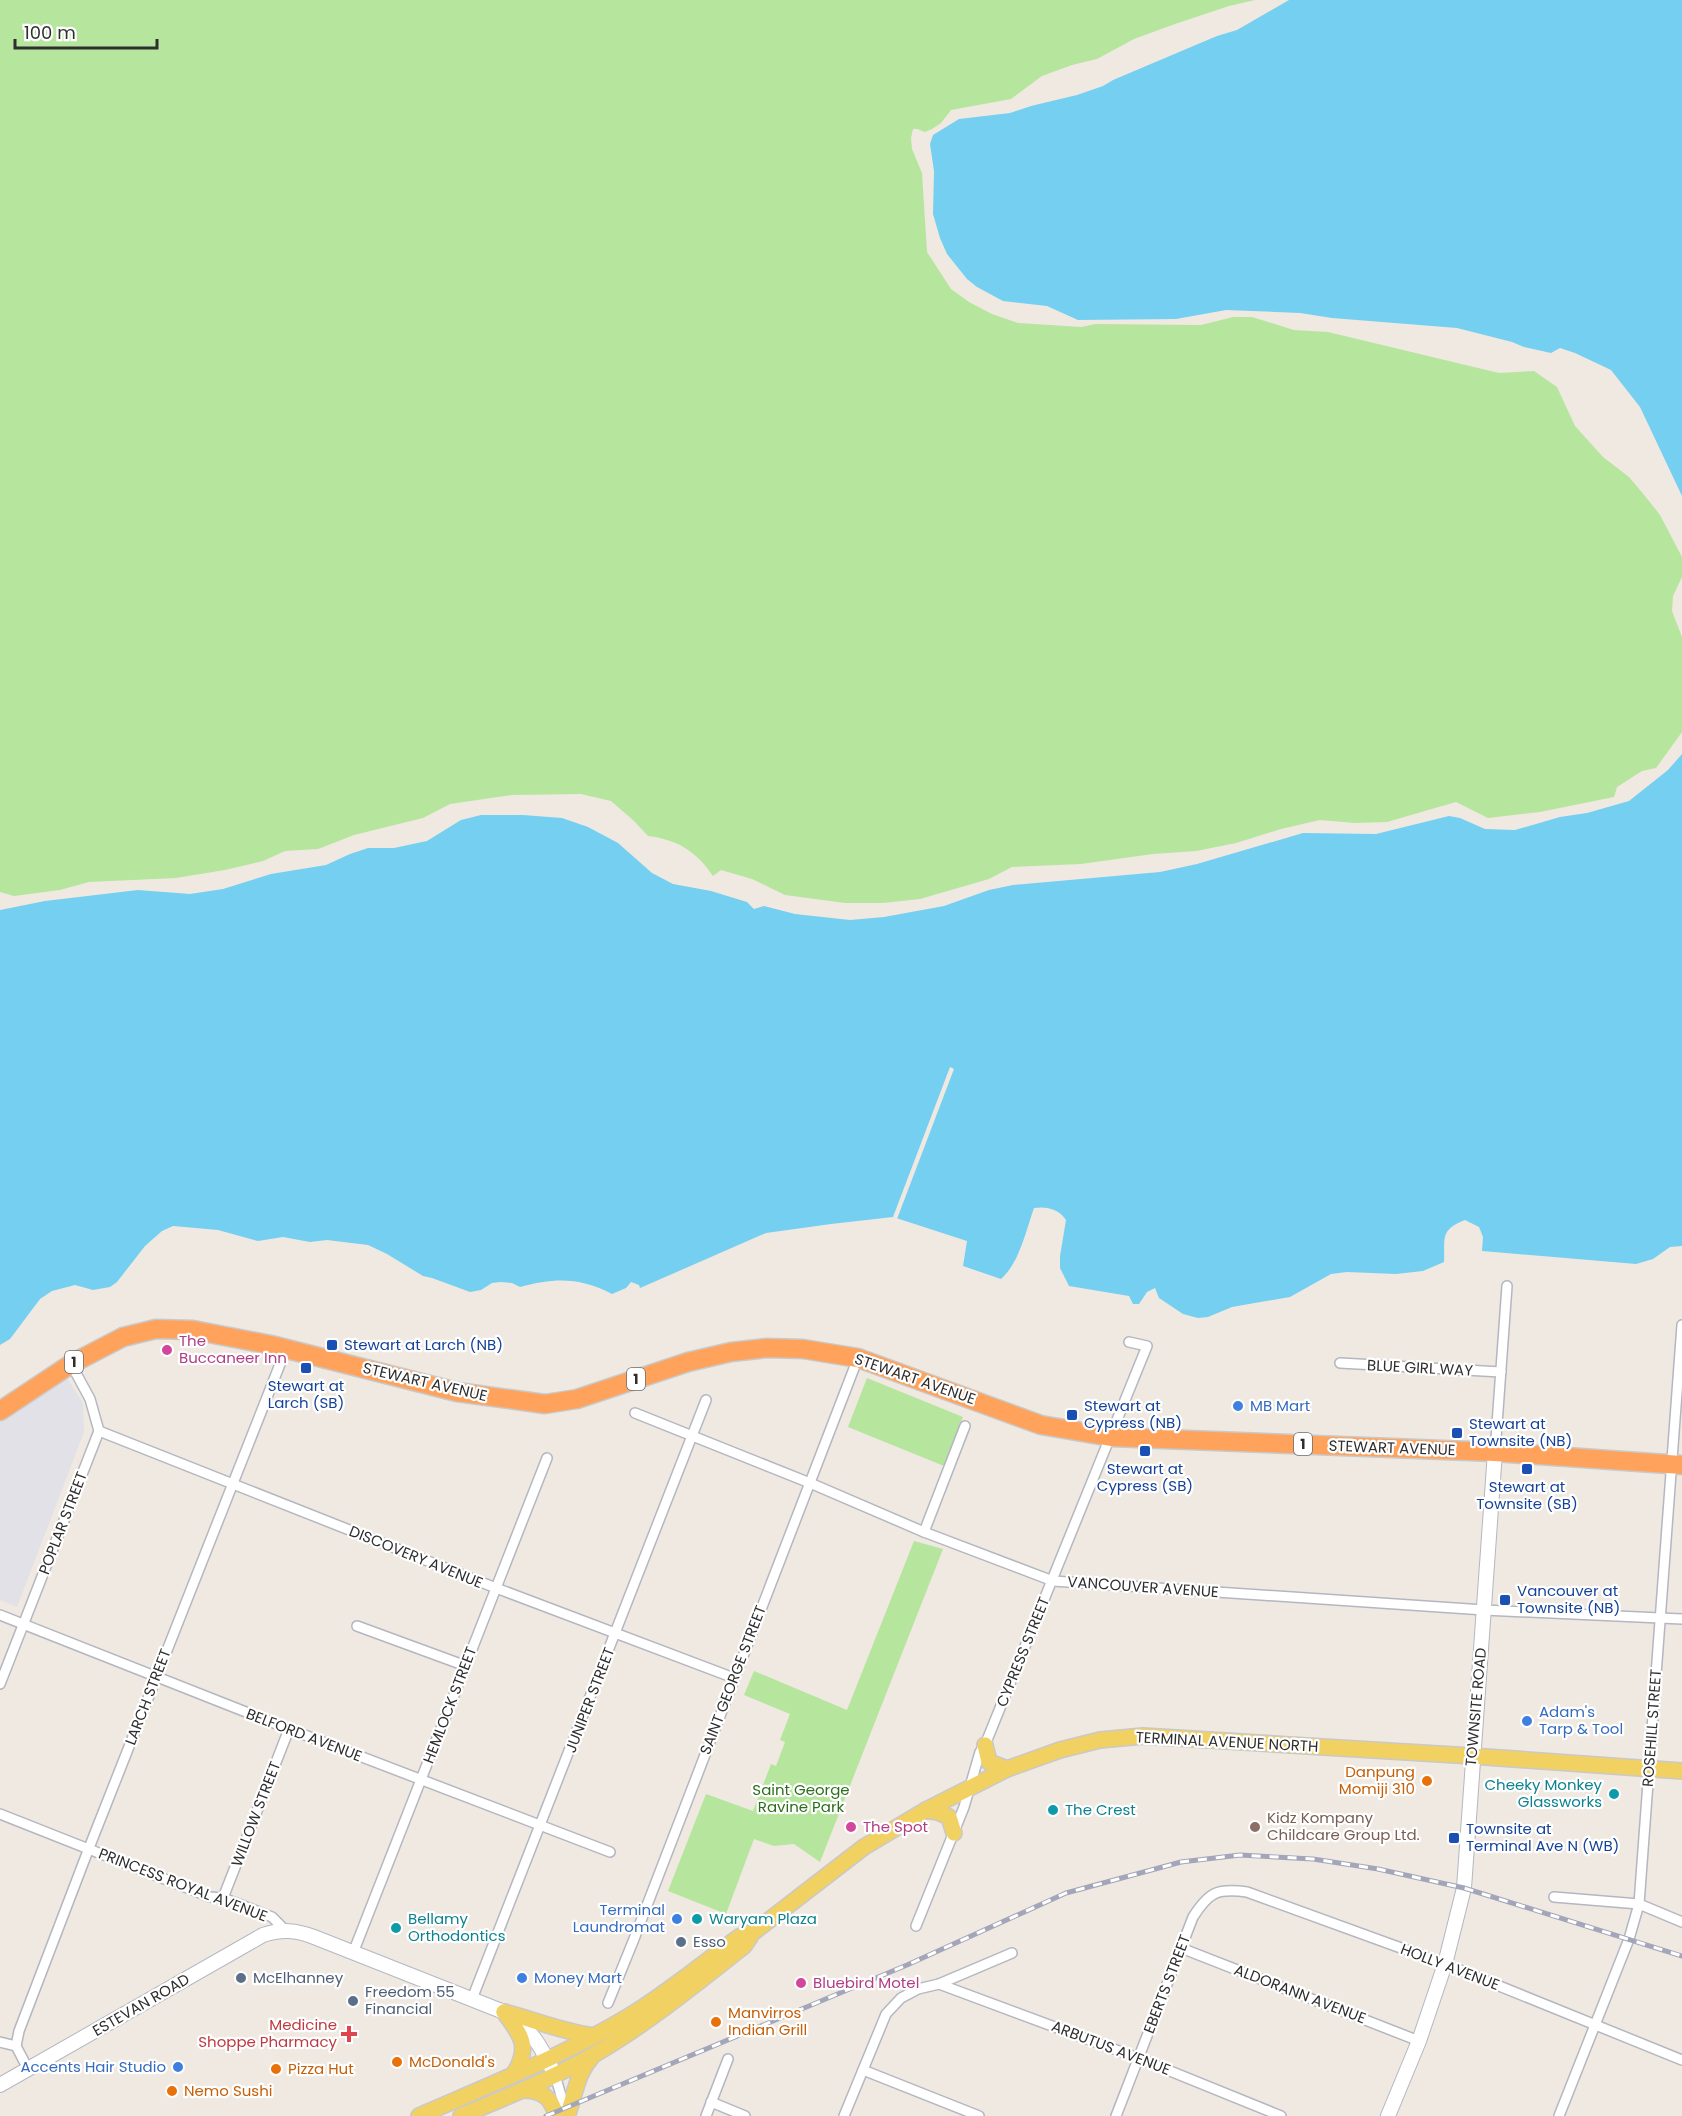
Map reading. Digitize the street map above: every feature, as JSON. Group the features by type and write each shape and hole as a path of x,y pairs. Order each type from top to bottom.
{"highway":[{"name":"STEWART AVENUE","path":"0,1411 71,1364 123,1337 156,1329 193,1330 286,1349 458,1392 545,1404 577,1400 688,1362 731,1352 767,1348 803,1349 858,1358 1041,1425 1111,1437 1495,1452 1677,1464"}],"main road":[{"name":"TERMINAL AVENUE NORTH","path":"419,2116 594,2036 658,1998 739,1937 753,1932 864,1847 926,1810 1007,1769 1060,1750 1100,1740 1143,1736 1682,1771"},
{"path":"985,1745 989,1762 1007,1769"},
{"path":"926,1810 949,1816 954,1833"},
{"name":"TERMINAL AVENUE NORTH","path":"461,2116 555,2075 595,2054 683,1994 744,1946 753,1932"},
{"path":"504,2012 537,2020 569,2033 594,2036"},
{"path":"504,2012 522,2036 523,2057 514,2074"},
{"path":"567,2116 582,2072 595,2054"},
{"path":"520,2091 532,2090 544,2094 553,2104 556,2116"}],"street":[{"name":"TOWNSITE ROAD","path":"1388,2116 1419,2041 1445,1964 1464,1888 1507,1286"},
{"name":"ROSEHILL STREET","path":"1559,2116 1629,1939 1639,1904 1660,1618 1677,1464 1682,1325"},
{"name":"CYPRESS STREET","path":"916,1926 964,1807 977,1758 985,1745 1053,1581 1147,1346 1129,1342"},
{"name":"LARCH STREET","path":"16,2046 19,2031 88,1848 286,1349"},
{"name":"SAINT GEORGE STREET","path":"608,2003 858,1358"},
{"name":"BLUE GIRL WAY","path":"1340,1363 1501,1372"},
{"path":"71,1364 90,1399 99,1431"},
{"name":"JUNIPER STREET","path":"472,2000 706,1400"},
{"name":"VANCOUVER AVENUE","path":"635,1413 810,1483 924,1532 1053,1581 1484,1610 1682,1619"},
{"path":"924,1532 965,1426"},
{"name":"DISCOVERY AVENUE","path":"99,1431 496,1588 734,1678"},
{"name":"POPLAR STREET","path":"0,1684 99,1431"},
{"name":"HEMLOCK STREET","path":"353,1953 547,1458"},
{"name":"BELFORD AVENUE","path":"0,1615 289,1730 610,1852"},
{"path":"357,1626 466,1666"},
{"name":"WILLOW STREET","path":"223,1898 289,1730"},
{"name":"PRINCESS ROYAL AVENUE","path":"0,1814 210,1897 223,1898 272,1917 285,1930 302,1933 504,2012 522,2023 531,2032 555,2075"},
{"name":"HOLLY AVENUE","path":"1214,1892 1229,1890 1247,1892 1445,1964 1682,2060"},
{"name":"EBERTS STREET","path":"1116,2116 1192,1917 1214,1892"},
{"path":"1554,1897 1639,1904 1682,1922"},
{"name":"ESTEVAN ROAD","path":"0,2085 263,1935 285,1930"},
{"name":"ALDORANN AVENUE","path":"1181,1948 1419,2041"},
{"path":"844,2116 886,2014 901,1998 918,1989 939,1984 1012,1953"},
{"name":"ARBUTUS AVENUE","path":"939,1984 1138,2058 1281,2116"},
{"path":"0,2042 16,2046 28,2069"},
{"path":"706,2116 728,2059"},
{"path":"863,2070 979,2116"},
{"path":"555,2075 562,2099 562,2116"},
{"path":"711,2102 745,2116"}],"shaded area":[{"path":"65,1375 83,1403 84,1432 17,1607 0,1600 0,1416"}],"green space":[{"path":"0,0 1255,0 1175,24 1134,39 1097,59 1042,76 1011,99 951,110 941,123 925,132 913,129 912,149 922,173 927,252 951,289 992,314 1018,323 1082,327 1095,324 1201,325 1233,317 1252,317 1294,330 1328,332 1499,373 1534,371 1557,387 1575,426 1603,457 1629,477 1645,496 1660,515 1682,557 1682,577 1673,596 1672,611 1682,637 1682,732 1656,768 1642,771 1617,787 1614,797 1540,812 1488,818 1456,802 1387,822 1355,823 1320,820 1236,843 1196,851 1153,854 1081,864 1012,867 989,879 920,899 883,903 845,903 785,895 752,879 721,870 713,876 693,853 668,840 648,836 611,801 581,794 512,795 450,804 423,818 354,835 318,849 285,851 263,861 225,870 176,878 89,882 60,890 14,896 0,892"},
{"path":"867,1378 963,1417 944,1466 848,1427"},
{"name":"Saint George Ravine Park","path":"914,1541 943,1549 820,1862 794,1844 774,1846 754,1839 726,1914 668,1891 706,1794 753,1811 771,1764 776,1766 785,1742 780,1740 790,1714 744,1695 754,1671 847,1710"}],"water":[{"path":"1289,0 1682,0 1682,496 1640,407 1611,370 1560,348 1551,353 1457,328 1332,318 1300,313 1226,310 1176,319 1078,320 1047,306 1003,301 967,279 947,254 933,214 934,171 930,144 933,135 959,119 1010,113 1103,86 1217,36 1237,30"},
{"path":"1682,754 1682,1246 1670,1247 1653,1259 1636,1264 1482,1251 1483,1237 1479,1227 1465,1220 1451,1227 1446,1235 1444,1262 1423,1271 1396,1274 1347,1272 1331,1274 1290,1297 1232,1307 1208,1317 1198,1318 1183,1314 1159,1298 1155,1288 1147,1292 1139,1304 1133,1304 1129,1296 1069,1286 1060,1268 1066,1220 1056,1211 1044,1207 1034,1208 1017,1256 1001,1279 963,1266 967,1241 893,1217 766,1233 640,1288 639,1285 631,1282 626,1288 612,1294 589,1284 567,1281 544,1282 520,1287 512,1283 500,1282 470,1292 423,1276 368,1245 327,1240 310,1242 283,1237 258,1241 218,1230 173,1226 162,1231 145,1246 117,1282 110,1287 93,1290 75,1285 52,1291 40,1299 10,1339 0,1345 0,910 45,901 138,890 190,894 223,889 271,874 326,865 368,848 394,848 427,841 461,820 481,815 523,815 562,818 588,827 618,843 652,873 673,884 711,891 747,902 754,909 764,906 795,914 850,920 884,917 944,906 989,890 1013,885 1160,872 1197,864 1303,833 1376,834 1449,816 1460,818 1485,829 1515,830 1629,801 1668,770"}],"pier":[{"path":"950,1067 954,1069 897,1219 893,1217"}],"railway":[{"path":"546,2116 907,1965 1066,1893 1181,1862 1240,1855 1313,1859 1378,1869 1464,1888 1682,1956"}],"place":[{"name":"Stewart at Larch (NB)","path":"332,1345"},
{"name":"The Buccaneer Inn","path":"167,1350"},
{"name":"Stewart at Larch (SB)","path":"306,1368"},
{"name":"MB Mart","path":"1238,1406"},
{"name":"Stewart at Cypress (NB)","path":"1072,1415"},
{"name":"Stewart at Townsite (NB)","path":"1457,1433"},
{"name":"Stewart at Cypress (SB)","path":"1145,1451"},
{"name":"Stewart at Townsite (SB)","path":"1527,1469"},
{"name":"Vancouver at Townsite (NB)","path":"1505,1600"},
{"name":"Adam's Tarp & Tool","path":"1527,1721"},
{"name":"Danpung Momiji 310","path":"1427,1781"},
{"name":"Cheeky Monkey Glassworks","path":"1614,1794"},
{"name":"The Crest","path":"1053,1810"},
{"name":"The Spot","path":"851,1827"},
{"name":"Kidz Kompany Childcare Group Ltd.","path":"1255,1827"},
{"name":"Townsite at Terminal Ave N (WB)","path":"1454,1838"},
{"name":"Terminal Laundromat","path":"677,1919"},
{"name":"Waryam Plaza","path":"697,1919"},
{"name":"Bellamy Orthodontics","path":"396,1928"},
{"name":"Esso","path":"681,1942"},
{"name":"McElhanney","path":"241,1978"},
{"name":"Money Mart","path":"522,1978"},
{"name":"Bluebird Motel","path":"801,1983"},
{"name":"Freedom 55 Financial","path":"353,2001"},
{"name":"Manvirros Indian Grill","path":"716,2022"},
{"name":"Medicine Shoppe Pharmacy","path":"349,2034"},
{"name":"McDonald's","path":"397,2062"},
{"name":"Accents Hair Studio","path":"178,2067"},
{"name":"Pizza Hut","path":"276,2069"},
{"name":"Nemo Sushi","path":"172,2091"}]}
